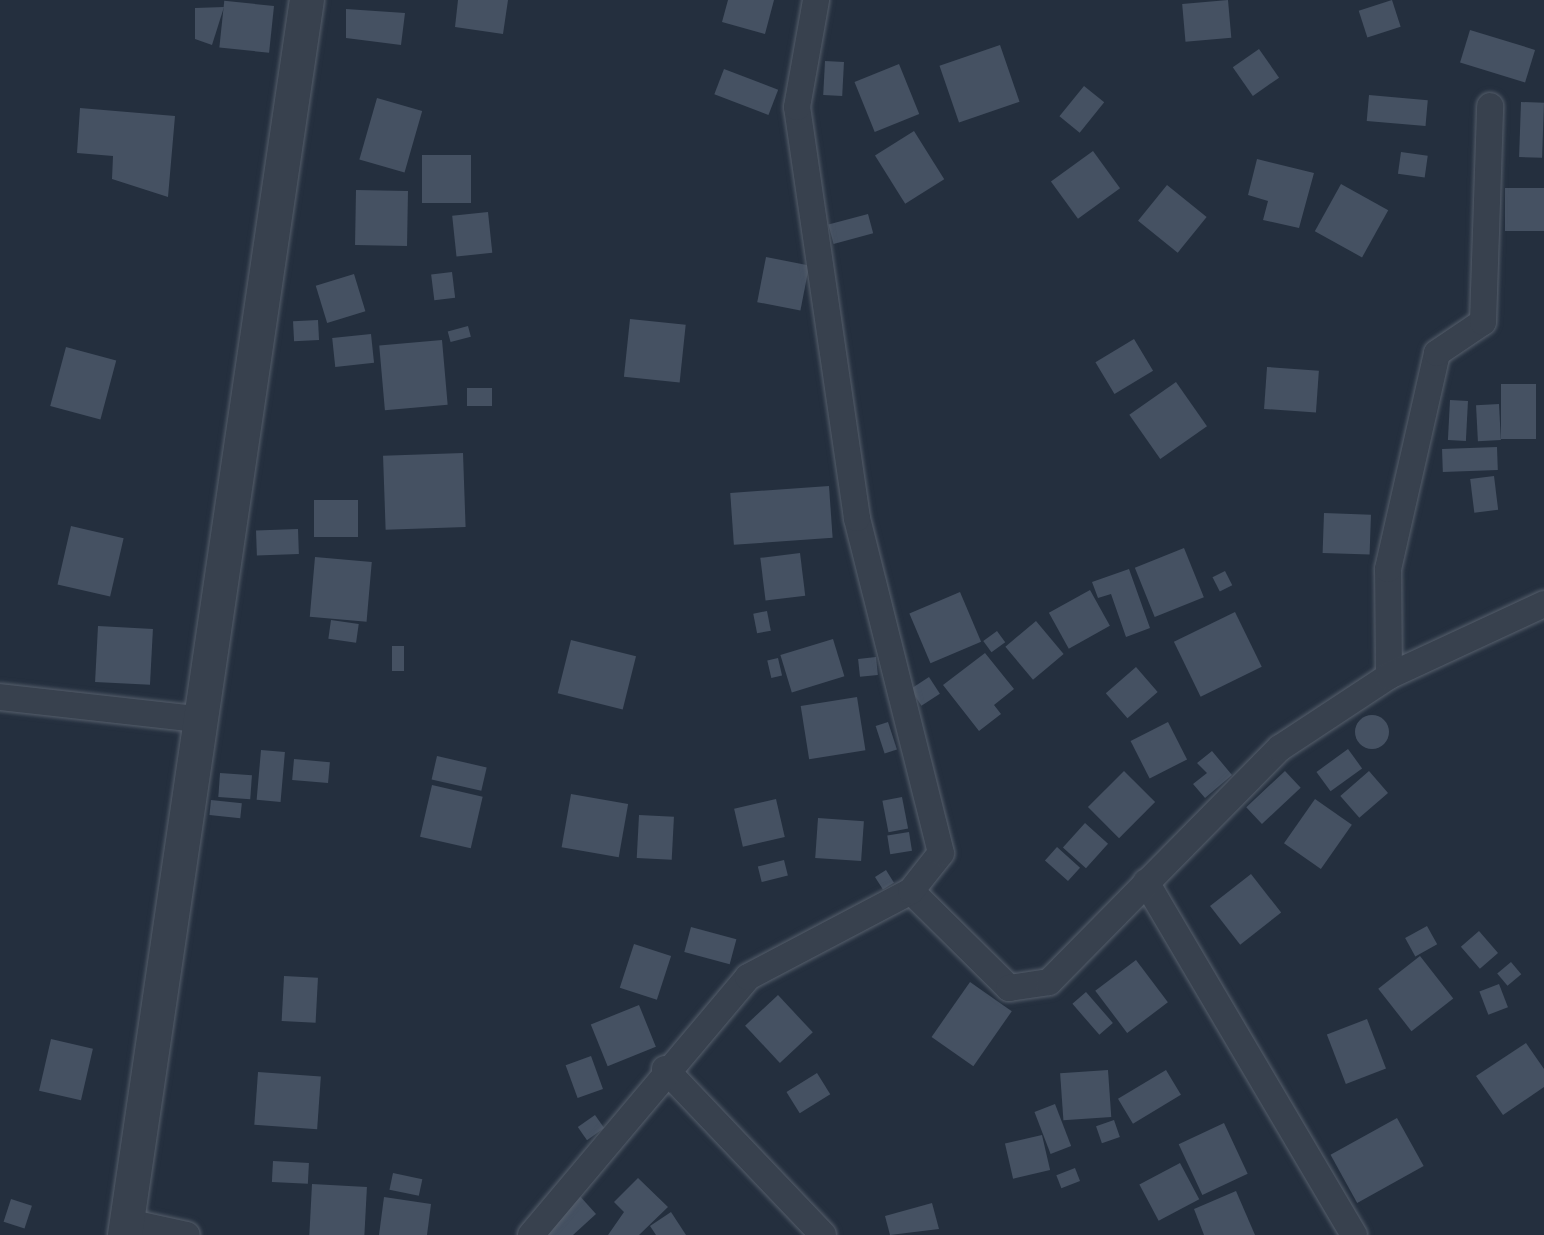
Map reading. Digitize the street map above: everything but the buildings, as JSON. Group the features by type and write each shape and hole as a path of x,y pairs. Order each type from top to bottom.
{"street":[{"path":"187,1235 126,1229 196,719 307,0"},
{"path":"531,1235 665,1069 748,977 911,891 941,853 857,518 799,123 816,0"},
{"path":"1389,676 1388,569 1437,353 1483,322 1490,106"},
{"path":"911,891 1009,988 1049,982 1280,748 1389,676 1544,604"},
{"path":"0,697 196,719"},
{"path":"1146,882 1354,1235"},
{"path":"665,1069 823,1235"}]}
